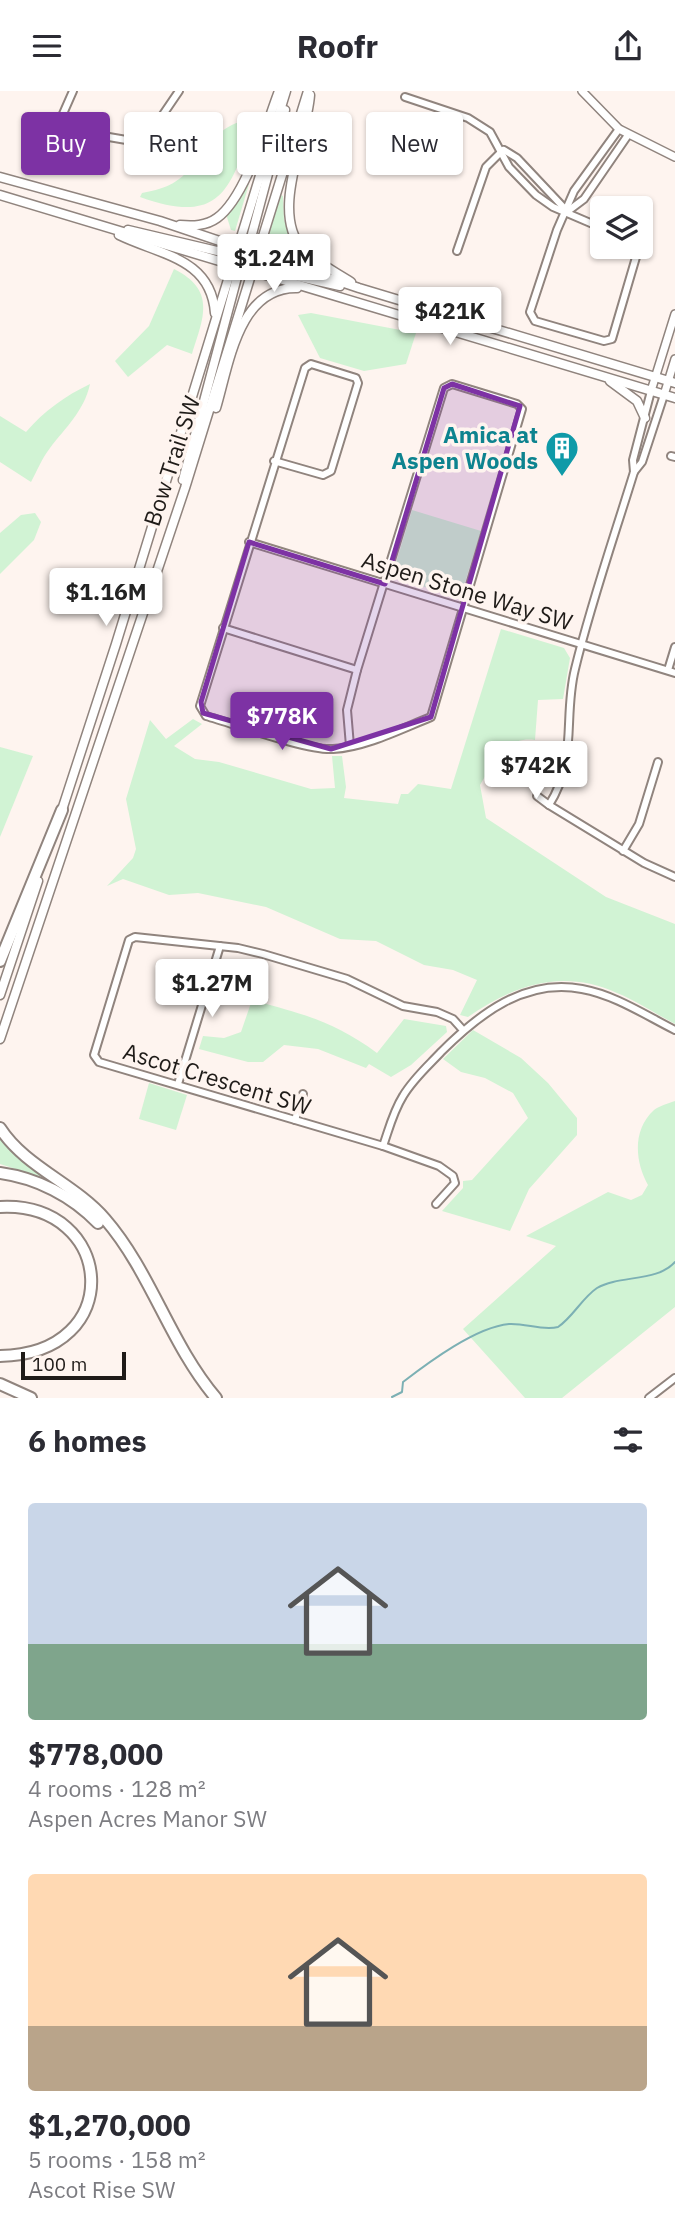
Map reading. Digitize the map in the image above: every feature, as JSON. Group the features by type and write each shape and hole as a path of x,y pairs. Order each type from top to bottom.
{"highway":[{"path":"0,961 62,810"},
{"path":"0,1128 18,1149 84,1197 107,1221 130,1254 182,1352 216,1398"},
{"path":"0,1173 34,1181 74,1202 130,1254"},
{"path":"0,1207 21,1206 42,1211 60,1222 84,1250 90,1266 91,1282 82,1315 65,1338 37,1353 0,1356"},
{"path":"0,1384 31,1398"}],"main road":[{"path":"0,177 160,221 200,225 222,215 247,172 279,91"},
{"path":"170,529 288,91"},
{"path":"257,254 309,91"},
{"path":"309,91 309,117 290,194 291,227 300,246 317,262 359,288"},
{"path":"18,201 23,184"},
{"path":"0,195 115,229 423,306"},
{"path":"160,221 304,288 675,398"},
{"path":"94,223 198,271 209,285 215,319"},
{"path":"243,261 257,254 359,288 672,382"},
{"name":"Bow Trail SW","path":"0,995 116,644 215,319 243,261"},
{"name":"Bow Trail SW","path":"0,1039 186,488 243,261"},
{"path":"186,488 249,313 259,300 272,293 304,288"},
{"path":"605,377 637,401 645,418"}],"street":[{"path":"73,91 62,116 68,130 134,142 147,138 179,91"},
{"path":"582,91 619,129 675,157"},
{"path":"405,97 468,118 490,132 503,150 509,167 536,195 553,207 590,223"},
{"path":"619,129 575,191 556,230 530,312 535,321 604,341 612,339 635,259"},
{"path":"567,212 584,199 628,135"},
{"path":"503,150 517,158 557,198 567,212"},
{"path":"457,251 486,167 503,150"},
{"path":"634,473 633,460 675,314"},
{"path":"549,805 562,778 569,751 571,691 582,644 634,473 642,462 664,395 672,382 675,359"},
{"path":"275,461 323,475 331,471 358,383 356,377 311,364 306,366 275,461 201,702 203,713 331,750 350,746 431,717 523,413 517,404 452,384 444,388 357,670 347,710 350,746"},
{"name":"Aspen Stone Way SW","path":"250,542 671,672"},
{"path":"223,628 357,670"},
{"path":"671,672 675,647"},
{"path":"623,851 639,824 658,762"},
{"path":"537,796 623,851 675,877"},
{"name":"Ascot Crescent SW","path":"436,1204 455,1182 453,1176 439,1166 383,1146 99,1062 94,1055 129,940 135,937 220,946 263,954 347,979 403,1006 453,1019 463,1029"},
{"path":"178,1084 220,946"},
{"path":"383,1146 392,1116 403,1095 426,1066 463,1029 504,1000 556,987 582,989 616,1000 675,1030"},
{"path":"295,1120 303,1094"},
{"path":"649,1398 675,1377"}],"highlighted area":[{"path":"452,384 520,406 431,717 331,749 203,713 201,702 249,542 385,584 444,388"}],"green space":[{"path":"236,123 237,166 221,194 208,203 191,207 169,205 140,197 142,193 160,189 184,175 223,175 223,131"},
{"path":"246,182 249,184 235,231 231,230 226,214"},
{"path":"280,195 283,196 284,220 291,238 283,247 266,241"},
{"path":"174,269 187,277 201,295 203,316 192,354 167,345 128,377 115,361 149,326"},
{"path":"311,313 416,333 406,364 364,371 320,358 298,315"},
{"path":"90,384 79,411 47,452 31,482 0,462 0,416 26,432 55,405"},
{"path":"412,510 481,531 463,589 452,595 398,579 394,569"},
{"path":"35,513 41,522 34,540 0,574 0,533 21,515"},
{"path":"501,629 564,648 570,658 563,699 538,700 535,740 516,742 508,747 495,760 480,785 486,818 606,897 675,924 675,1024 617,993 597,986 558,981 539,984 503,996 468,1017 460,1015 477,980 453,970 424,965 376,941 340,939 266,907 198,893 169,895 123,879 107,886 133,858 136,849 126,799 150,720 166,739 193,719 202,724 174,746 195,759 219,762 311,789 335,788 332,756 342,756 346,787 344,798 398,804 401,794 408,794 418,784 451,789"},
{"path":"0,747 33,756 0,837"},
{"path":"252,1000 302,1014 332,1026 377,1053 404,1019 446,1026 447,1032 411,1065 391,1077 369,1064 366,1068 318,1049 284,1045 263,1062 248,1062 199,1049 203,1036 224,1038 241,1032"},
{"path":"473,1030 521,1058 548,1083 577,1118 577,1135 529,1189 510,1231 442,1211 463,1188 463,1181 472,1180 528,1118 513,1093 485,1078 461,1072 443,1059"},
{"path":"149,1083 187,1095 176,1130 139,1119"},
{"path":"675,1101 675,1307 562,1398 525,1398 463,1329 556,1246 526,1236 608,1192 631,1200 642,1195 648,1185 638,1156 642,1127 654,1110"},
{"path":"0,1136 22,1160 50,1180 0,1164"}],"waterway":[{"path":"392,1397 402,1392 403,1382 468,1338 509,1324 558,1327 597,1288 616,1281 659,1273 675,1262"}],"place":[{"name":"Amica at Aspen Woods","path":"562,478"}]}
